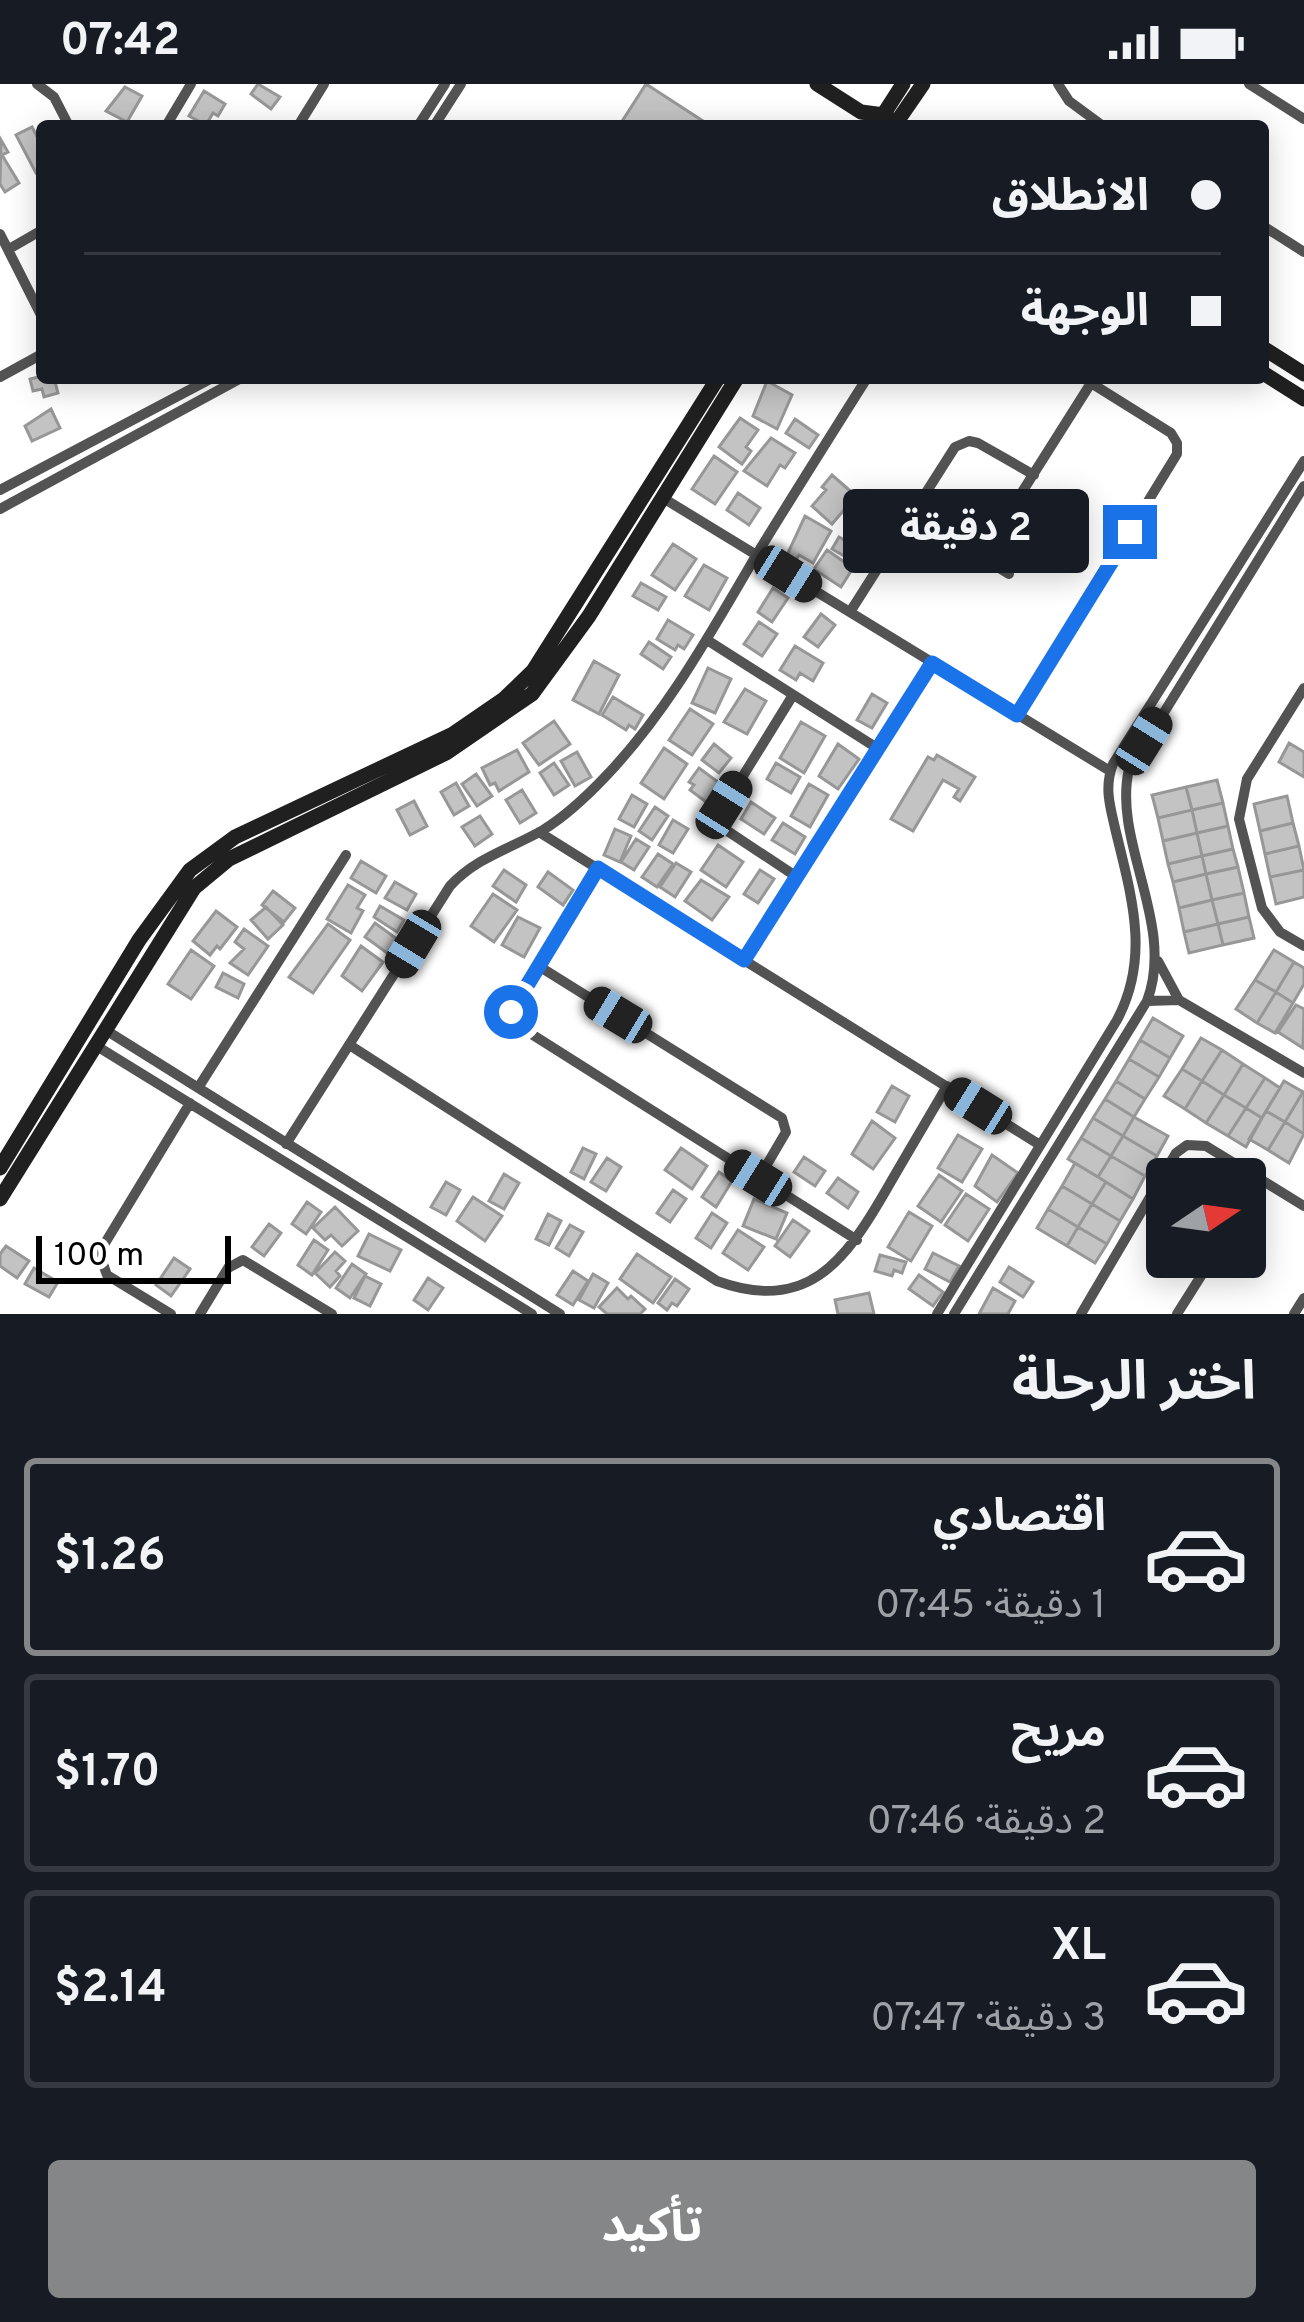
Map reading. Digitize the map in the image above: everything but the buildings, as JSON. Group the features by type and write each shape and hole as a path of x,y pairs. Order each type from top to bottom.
{"street":[{"path":"37,84 54,98 66,120"},
{"path":"54,98 63,84"},
{"path":"170,120 191,84"},
{"path":"302,120 323,84"},
{"path":"422,120 445,84"},
{"path":"438,120 461,84"},
{"path":"817,84 880,120"},
{"path":"884,120 903,84"},
{"path":"885,120 923,84"},
{"path":"1058,84 1069,101 1095,120"},
{"path":"1249,84 1304,119"},
{"path":"1269,230 1304,252"},
{"path":"9,249 36,233"},
{"path":"0,234 36,305"},
{"path":"1269,352 1302,366"},
{"path":"0,377 36,358"},
{"path":"1269,378 1304,399"},
{"path":"0,490 201,384"},
{"path":"0,509 231,384"},
{"path":"0,1168 146,945 194,888 230,859 446,753 514,709 549,676 715,384"},
{"path":"582,613 663,498 733,384"},
{"path":"286,1144 450,886 483,858 539,832 567,812 627,752 707,640 863,384"},
{"path":"981,557 1085,384"},
{"path":"1017,715 1178,454 1171,433 1093,384"},
{"path":"145,416 152,429"},
{"path":"850,612 951,451 964,442 979,443 1034,475"},
{"path":"954,1314 1040,1145 1118,1020 1132,986 1138,930 1108,797 1110,771 1304,461"},
{"path":"1179,1000 1156,955 1126,799 1129,769 1304,486"},
{"path":"663,498 1110,771"},
{"path":"1292,506 1304,513"},
{"path":"908,520 1009,574"},
{"path":"1201,622 1214,629"},
{"path":"707,640 877,748"},
{"path":"744,960 932,663"},
{"path":"1304,688 1247,779 1239,808 1240,829 1262,908 1280,932 1304,946"},
{"path":"793,695 724,805 721,818 731,834 797,877"},
{"path":"539,832 1040,1145"},
{"path":"198,1088 346,855"},
{"path":"598,868 511,1007 517,1027 857,1240"},
{"path":"1129,887 1143,885"},
{"path":"0,1199 99,1037 146,945"},
{"path":"937,1314 974,1270 1148,1001 1156,955"},
{"path":"537,965 782,1118 786,1132 758,1178"},
{"path":"1148,1001 1179,1000 1304,1073"},
{"path":"99,1037 198,1088 560,1314"},
{"path":"99,1037 190,1103 532,1314"},
{"path":"351,1046 733,1288 766,1294 799,1288 828,1273 857,1240 947,1087"},
{"path":"171,1314 107,1275 99,1253 190,1103"},
{"path":"1175,1158 1181,1148 1193,1143 1226,1158"},
{"path":"312,1178 320,1165"},
{"path":"1266,1182 1304,1206"},
{"path":"1081,1314 1146,1206"},
{"path":"200,1314 228,1268 239,1260 250,1262 332,1314"},
{"path":"1177,1314 1200,1278"},
{"path":"1294,1314 1304,1298"}],"route":[{"path":"511,1012 598,868 744,960 932,663 1017,715 1130,532"}]}
